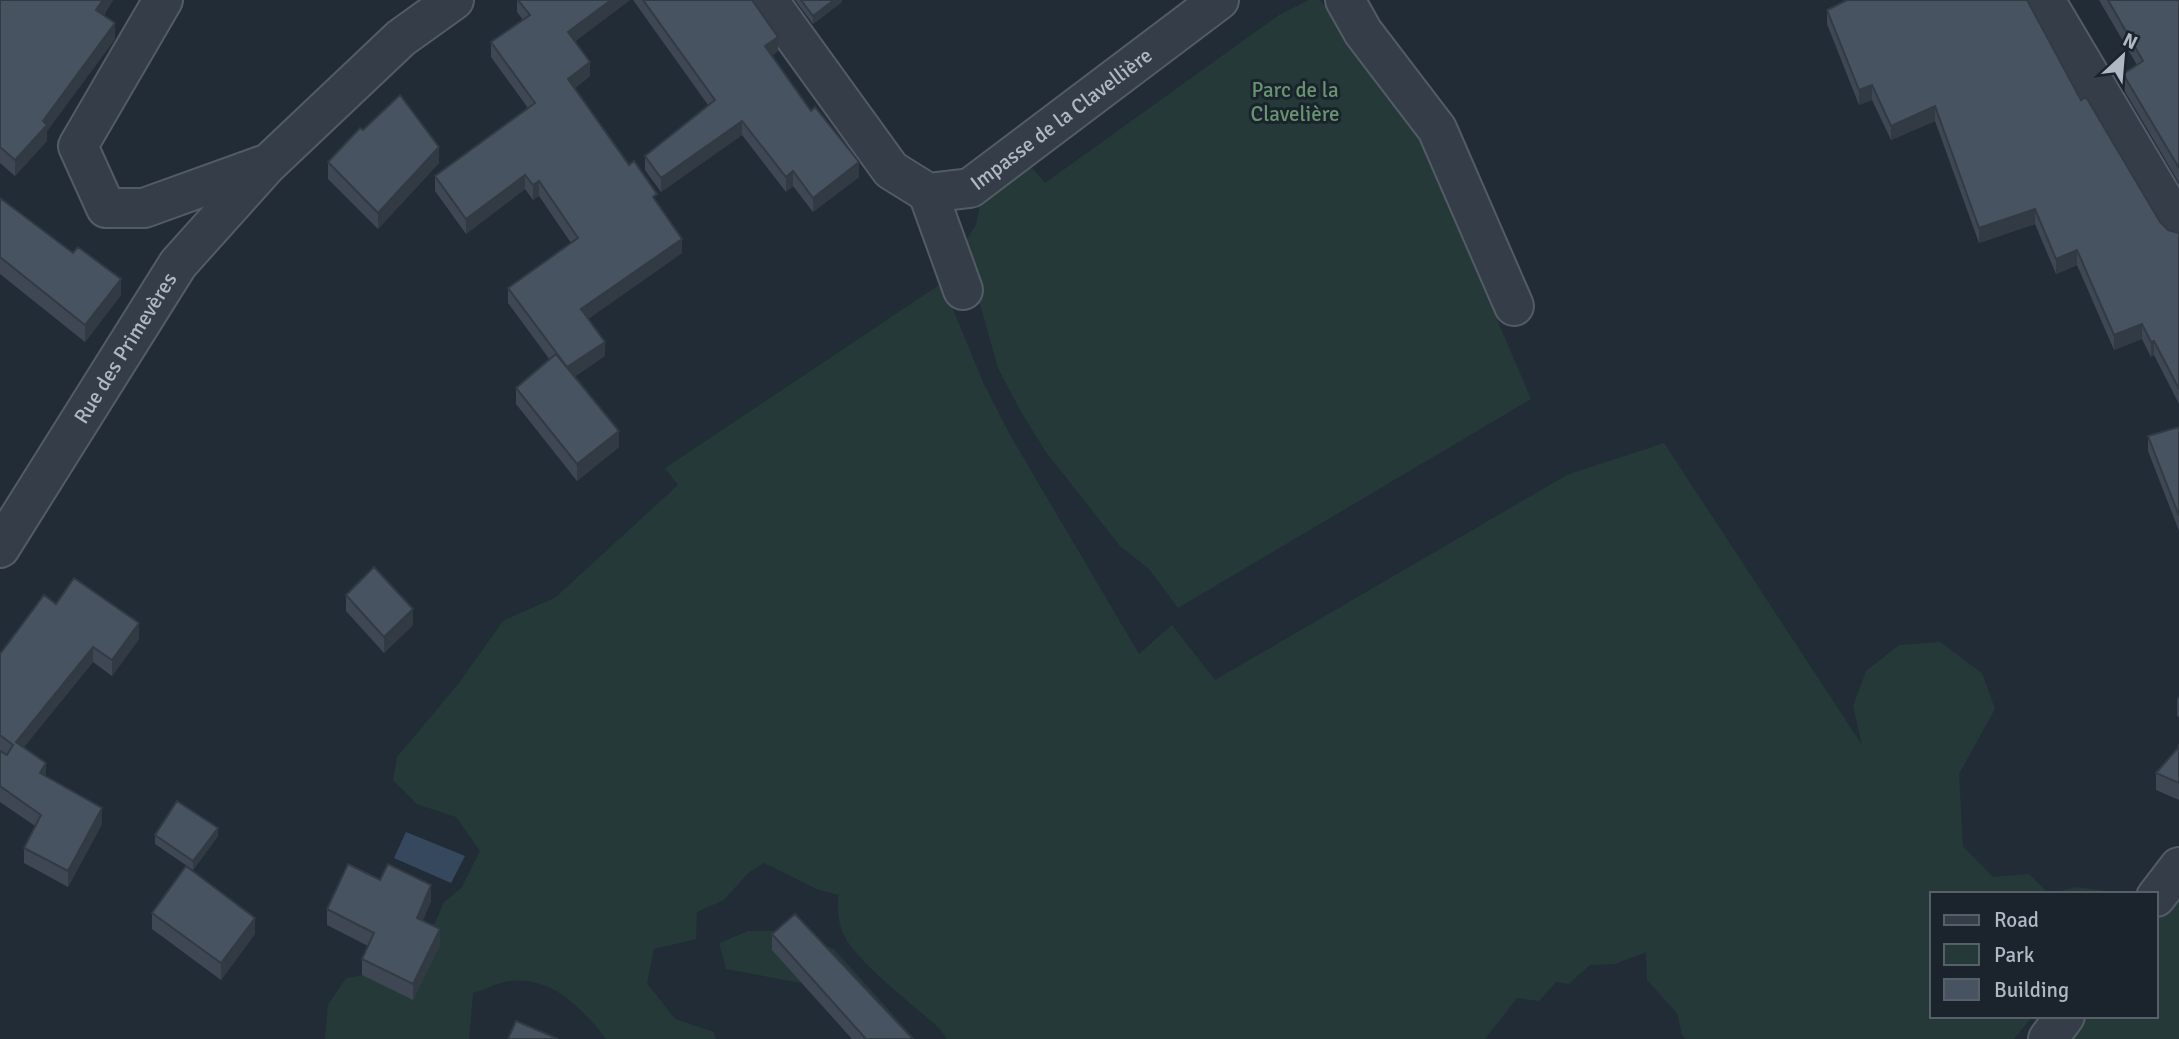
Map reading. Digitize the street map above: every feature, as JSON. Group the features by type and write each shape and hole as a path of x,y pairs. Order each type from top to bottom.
{"street":[{"path":"163,0 78,146 106,208 144,208 269,163"},
{"name":"Rue des Primevères","path":"0,548 177,264 269,163 401,38 454,0"},
{"path":"768,0 891,170 928,193 963,290"},
{"name":"Impasse de la Clavellière","path":"928,193 970,188 1219,0"},
{"path":"1345,0 1363,32 1437,129 1514,306"},
{"path":"2045,0 2179,226"},
{"path":"2158,894 2179,867"},
{"path":"2048,1039 2064,1018"}],"green space":[{"name":"Parc de la Clavelière","path":"1309,0 1320,0 1414,125 1531,399 1178,608 1149,569 1120,546 1046,452 1021,412 998,368 963,245 976,225 981,199 1025,160 1045,183 1279,15"},
{"path":"942,283 983,382 1010,435 1139,654 1172,625 1215,680 1567,475 1664,443 1862,745 1853,706 1866,671 1899,645 1940,642 1982,673 1995,709 1959,774 1963,846 1993,877 2029,874 2047,892 1930,892 1930,1018 2031,1018 2014,1039 1686,1039 1682,1035 1677,1013 1647,980 1646,952 1615,964 1590,965 1569,984 1556,982 1539,1001 1517,998 1485,1039 947,1039 940,1029 875,972 852,947 839,922 839,895 819,890 764,863 748,873 724,900 697,912 696,939 654,949 647,983 675,1019 714,1032 716,1039 606,1039 587,1016 565,996 539,984 509,981 473,993 469,1039 325,1039 328,1005 346,978 406,969 422,954 444,902 462,887 480,851 456,817 417,804 393,780 397,757 459,683 503,621 556,597 678,485 665,468"},
{"path":"2076,887 2108,892 2057,892"},
{"path":"2179,890 2179,1039 2067,1039 2083,1018 2158,1018 2158,918"},
{"path":"748,931 784,931 834,949 915,1039 897,1039 801,983 726,969 719,943"}],"water":[{"path":"406,832 465,856 451,883 394,858"}],"building":[{"path":"0,0 103,0 96,10 115,23 43,121 47,125 15,160 0,147"},
{"path":"518,0 611,0 568,32 590,62 568,79 629,165 634,161 657,194 653,197 682,239 581,309 605,342 567,367 508,288 578,238 539,181 533,185 525,175 466,219 435,176 535,103 491,42 530,15"},
{"path":"643,0 752,0 778,37 765,46 811,111 815,107 859,162 813,198 793,171 786,177 742,121 661,178 645,156 715,100"},
{"path":"801,0 834,0 813,16"},
{"path":"1847,0 2027,0 2081,100 2086,97 2160,222 2168,230 2179,233 2179,389 2142,324 2114,335 2077,250 2056,259 2035,209 1979,228 1935,106 1891,126 1872,85 1859,90 1827,10"},
{"path":"2108,0 2179,0 2179,168 2123,74 2143,61"},
{"path":"400,95 439,147 378,213 328,162 360,128 363,130"},
{"path":"0,198 73,253 78,247 121,279 85,325 0,257"},
{"path":"556,354 619,431 577,464 516,388"},
{"path":"2179,427 2179,516 2148,436"},
{"path":"374,567 413,609 384,637 346,595"},
{"path":"74,578 139,623 112,660 93,647 16,742 46,763 40,773 102,808 68,871 24,848 41,815 0,786 0,751 7,755 13,745 0,735 0,654 44,595 56,604"},
{"path":"2179,744 2179,783 2156,773"},
{"path":"177,801 218,828 193,861 155,835"},
{"path":"348,864 380,880 388,864 431,885 417,918 440,929 413,984 362,959 374,933 327,909"},
{"path":"186,866 255,918 221,963 152,913"},
{"path":"795,914 913,1039 866,1039 772,934"},
{"path":"516,1021 558,1039 508,1039"}]}
